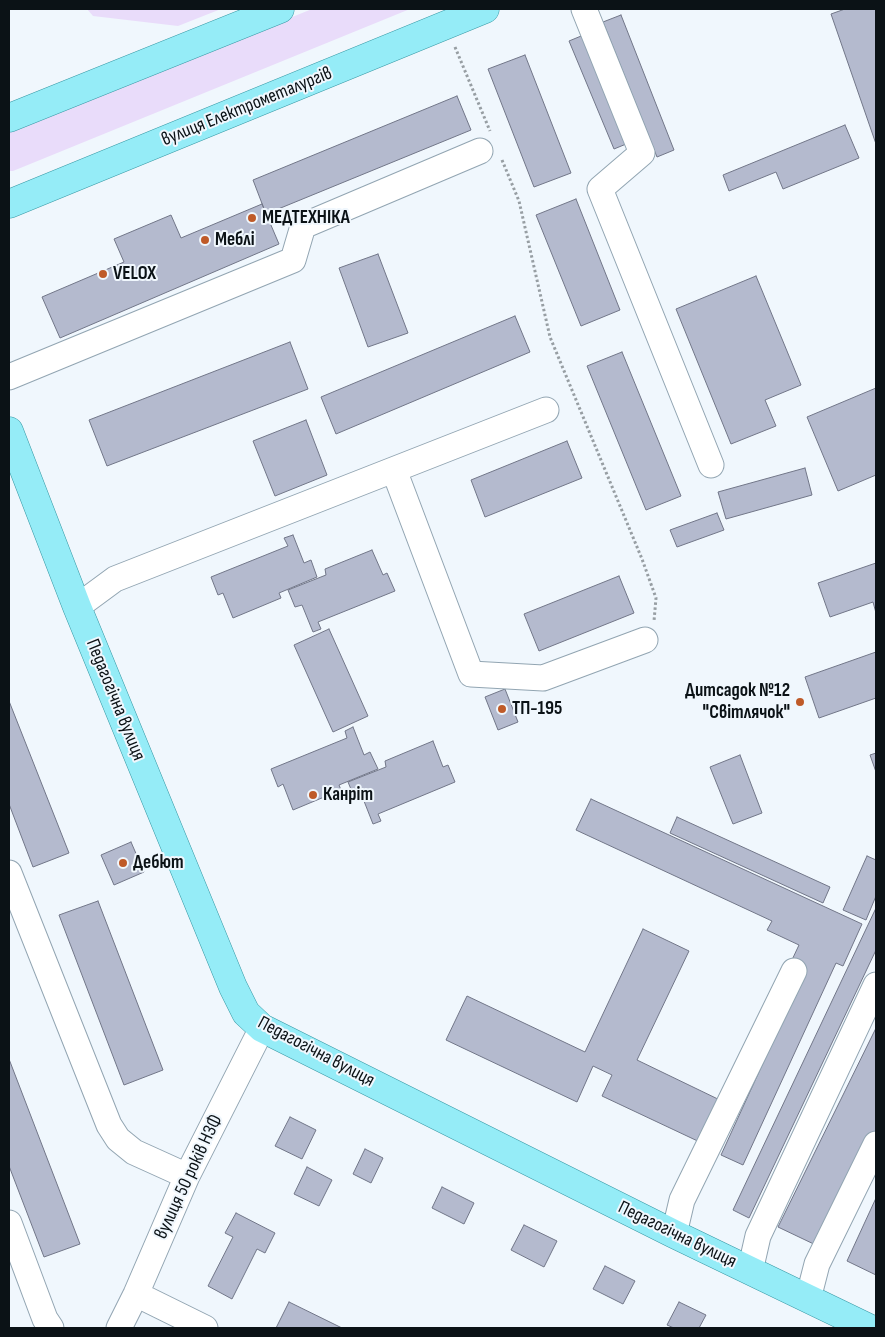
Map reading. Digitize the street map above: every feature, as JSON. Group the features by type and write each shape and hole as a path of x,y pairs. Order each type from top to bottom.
{"main road":[{"path":"9,118 280,9"},
{"name":"вулиця Електрометалургів","path":"9,204 485,9"},
{"name":"Педагогічна вулиця","path":"9,431 77,607 233,987 246,1013 262,1028 674,1234 869,1328"}],"street":[{"path":"584,9 642,153 600,189 711,466"},
{"path":"9,376 293,260 303,226 491,148"},
{"path":"77,607 115,579 546,410"},
{"path":"394,470 472,674 543,678 645,640"},
{"path":"9,873 109,1125 118,1139 134,1152 187,1176"},
{"path":"674,1234 682,1200 794,971"},
{"path":"750,1271 758,1236 876,985"},
{"name":"вулиця 50 років НЗФ","path":"119,1328 136,1294 187,1176 262,1028"},
{"path":"808,1299 817,1264 876,1144"},
{"path":"9,1223 45,1319 51,1328"},
{"path":"136,1294 205,1328"}],"path":[{"path":"447,25 491,148 519,201 550,337 642,558 656,598 654,629 645,640"}],"shaded area":[{"path":"87,9 221,9 178,26 93,16"},
{"path":"312,9 410,9 9,171 9,132"}],"building":[{"path":"845,9 875,9 876,11 876,144 831,14"},
{"path":"621,15 674,150 657,157 603,22"},
{"path":"586,34 631,142 614,149 569,41"},
{"path":"525,55 571,173 534,187 488,69"},
{"path":"457,96 471,130 266,214 253,180"},
{"path":"845,125 859,158 783,189 776,172 729,191 723,175"},
{"path":"576,199 620,310 581,326 536,215"},
{"path":"262,204 279,244 60,338 42,297 124,262 114,239 171,215 181,238"},
{"path":"378,254 408,333 368,347 339,268"},
{"path":"756,276 801,385 765,400 776,426 731,444 676,309"},
{"path":"515,316 530,352 336,434 321,397"},
{"path":"290,342 308,389 107,466 89,420"},
{"path":"622,352 681,496 646,510 587,366"},
{"path":"876,388 876,475 838,491 807,417"},
{"path":"306,420 327,475 275,496 253,441"},
{"path":"567,441 582,478 485,517 471,480"},
{"path":"805,468 812,495 726,519 718,492"},
{"path":"717,513 724,530 677,547 670,530"},
{"path":"293,535 304,563 311,560 317,577 279,593 281,598 233,618 223,593 218,595 211,577 288,546 284,538"},
{"path":"372,550 383,575 387,573 395,591 318,622 321,629 313,632 302,605 295,607 288,590 326,575 325,569"},
{"path":"876,563 876,613 873,602 830,617 818,583"},
{"path":"619,576 634,613 539,651 524,614"},
{"path":"329,629 368,716 333,732 294,645"},
{"path":"876,652 876,698 819,718 805,677"},
{"name":"ТП-195","path":"505,689 518,722 498,730 485,697"},
{"path":"9,701 69,853 33,867 9,804"},
{"path":"353,727 364,755 370,752 378,769 339,785 341,790 293,810 283,784 278,787 271,769 347,738 345,731"},
{"path":"433,741 443,767 448,765 455,782 378,814 381,821 373,824 362,796 355,799 348,782 386,767 385,761"},
{"path":"876,753 876,772 870,755"},
{"path":"740,755 762,813 733,824 710,767"},
{"path":"591,799 862,924 843,966 836,963 743,1165 721,1155 806,969 791,962 799,945 767,930 772,921 576,830"},
{"path":"677,817 830,887 823,903 670,833"},
{"name":"Дебют","path":"131,842 144,872 114,885 101,855"},
{"path":"867,856 876,860 876,896 866,920 843,910"},
{"path":"98,901 163,1070 124,1085 59,915"},
{"path":"876,908 876,950 749,1218 733,1210"},
{"path":"643,929 689,951 637,1060 724,1102 704,1144 602,1096 612,1075 593,1066 577,1102 446,1040 467,996 585,1052"},
{"path":"876,1028 876,1133 820,1247 778,1227"},
{"path":"9,1059 80,1244 44,1257 9,1166"},
{"path":"290,1117 316,1130 302,1159 275,1146"},
{"path":"365,1149 383,1158 371,1183 353,1174"},
{"path":"307,1167 332,1180 319,1206 294,1194"},
{"path":"442,1187 474,1203 464,1224 432,1208"},
{"path":"876,1198 876,1275 847,1261"},
{"path":"236,1213 275,1233 265,1253 257,1249 232,1299 208,1286 233,1237 225,1233"},
{"path":"524,1225 557,1241 544,1267 511,1250"},
{"path":"605,1266 635,1281 623,1304 593,1289"},
{"path":"289,1302 342,1328 276,1328"},
{"path":"679,1302 706,1315 699,1328 674,1328 667,1325"}],"place":[{"name":"МЕДТЕХНІКА","path":"252,218"},
{"name":"Меблі","path":"205,240"},
{"name":"VELOX","path":"103,274"},
{"name":"Дитсадок №12 \"Світлячок\"","path":"800,702"},
{"name":"ТП-195","path":"502,709"},
{"name":"Канріт","path":"313,795"},
{"name":"Дебют","path":"123,863"}]}
